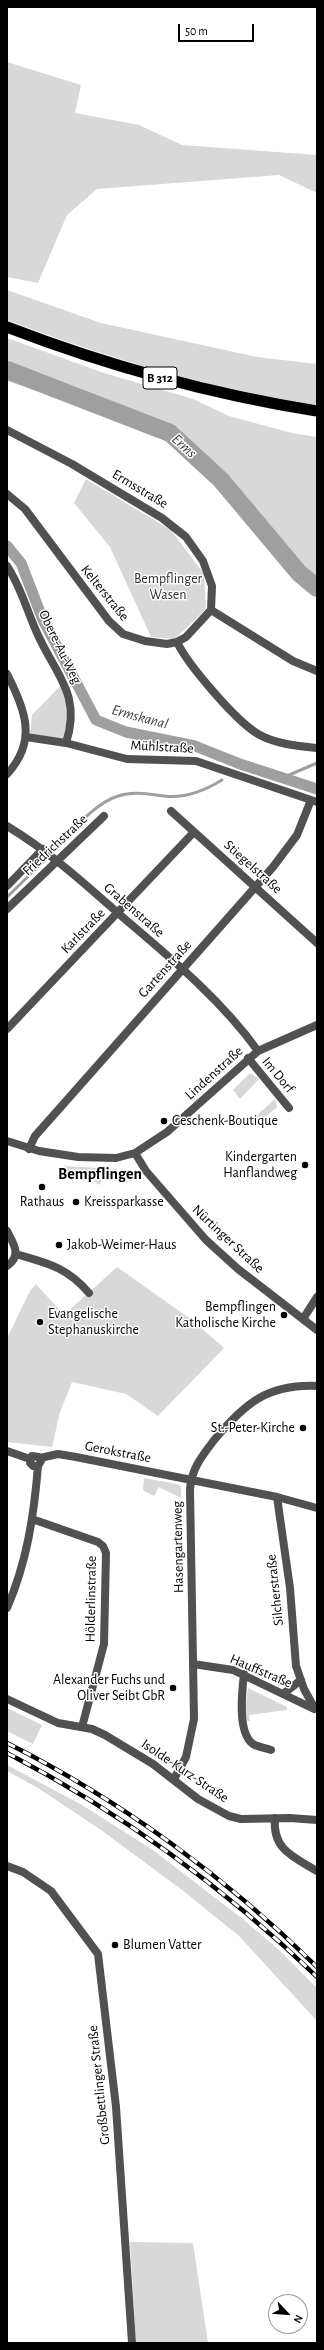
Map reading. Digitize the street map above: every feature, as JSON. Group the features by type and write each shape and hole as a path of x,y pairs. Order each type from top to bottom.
{"highway":[{"name":"B 312","path":"7,328 156,377 240,398 317,411"}],"street":[{"name":"Ermsstraße","path":"7,430 108,485 177,529 195,548 209,574 212,586 211,610"},
{"name":"Kelterstraße","path":"7,494 25,509 116,629 132,639 167,644 177,642"},
{"name":"Obere-Au-Weg","path":"7,566 20,589 39,637 62,676 69,694 72,712 66,743"},
{"path":"317,671 293,661 211,610 195,629 177,642 190,662 223,701 258,734 277,742 317,748"},
{"path":"7,674 24,714 26,737 20,756 7,774"},
{"name":"Mühlstraße","path":"26,737 66,743 128,758 196,761 314,801"},
{"name":"Gartenstraße","path":"29,1149 35,1136 256,887 297,835 314,801"},
{"name":"Stiegelstraße","path":"171,811 317,942"},
{"name":"Friedrichstraße","path":"7,909 104,816"},
{"name":"Grabenstraße","path":"7,826 58,860 182,970 229,1013 258,1051"},
{"name":"Karlstraße","path":"7,1029 194,832"},
{"path":"7,886 43,849"},
{"name":"Lindenstraße","path":"7,1141 29,1149 92,1158 116,1158 135,1153 167,1132 248,1058 258,1051 317,1025"},
{"name":"Im Dorf","path":"248,1058 289,1108"},
{"name":"Nürtinger Straße","path":"135,1153 146,1171 206,1240 238,1269 317,1330"},
{"path":"7,1232 14,1244 16,1254 15,1259 7,1266"},
{"path":"16,1254 66,1271 78,1280 89,1292"},
{"path":"303,1319 317,1297"},
{"name":"Hasengartenweg","path":"174,1779 186,1757 193,1731 190,1479 194,1469 206,1451 228,1423 248,1404 264,1394 284,1388 317,1386"},
{"name":"Gerokstraße","path":"7,1451 30,1459 36,1455 39,1462 58,1454 190,1479"},
{"path":"7,1608 22,1568 32,1519 39,1462"},
{"path":"190,1479 277,1497 317,1508"},
{"name":"Silcherstraße","path":"277,1497 290,1588 294,1654 301,1680 316,1709"},
{"name":"Hölderlinstraße","path":"32,1519 98,1542 103,1546 106,1553 104,1644 82,1727"},
{"name":"Hauffstraße","path":"193,1664 222,1667 244,1674 316,1709"},
{"path":"244,1674 242,1709 246,1734 254,1744 271,1750"},
{"path":"283,1694 301,1680"},
{"name":"Isolde-Kurz-Straße","path":"7,1699 58,1723 92,1729 134,1752 174,1779 198,1799 229,1816 241,1819 275,1818 317,1820"},
{"path":"275,1818 274,1831 280,1846 286,1852 317,1870"},
{"name":"Großbettlinger Straße","path":"7,1866 22,1872 51,1891 98,1954 116,2107 132,2343"}],"green space":[{"path":"7,62 81,85 75,113 139,125 182,145 317,155 317,193 279,175 97,189 67,215 38,283 7,277"},
{"path":"7,290 101,323 257,357 317,364 317,405 238,390 160,371 83,347 7,320"},
{"path":"7,338 104,373 193,399 229,416 292,433 317,437 317,580 286,552 214,474 174,436 7,381"},
{"name":"Bempflinger Wasen","path":"86,479 171,530 204,574 206,609 175,639 151,637 110,547 74,503"},
{"path":"61,685 64,692 67,712 64,739 30,735 32,715"},
{"path":"250,1073 259,1079 240,1099 233,1090"},
{"path":"275,1099 277,1107 260,1122 255,1117"},
{"path":"63,1166 118,1169 103,1179 99,1185 88,1175 69,1174"},
{"path":"117,1267 192,1320 224,1348 158,1416 126,1394 72,1382 60,1412 52,1447 7,1442 7,1338 30,1291 36,1284 64,1315"},
{"path":"144,1478 177,1484 181,1487 181,1498 159,1487 154,1496 143,1490"},
{"path":"248,1688 287,1707 287,1710 249,1715 250,1721 247,1721 245,1710"},
{"path":"7,1708 42,1725 33,1744 7,1731"},
{"path":"7,1765 82,1805 153,1850 244,1920 278,1949 317,1988 317,2021 239,1936 182,1890 101,1830 38,1788 7,1771"},
{"path":"130,2242 193,2243 208,2343 136,2343"}],"waterway":[{"name":"Erms","path":"7,370 170,433 221,480 299,573 317,588"},
{"name":"Ermskanal","path":"7,546 21,563 43,620 96,720 126,732 195,746 240,764 317,789"},
{"path":"282,778 317,763"},
{"path":"55,850 76,827 100,805 118,796 135,793 172,797 187,795 201,791 222,780"},
{"path":"7,897 45,860"}],"railway":[{"path":"7,1743 49,1765 131,1815 171,1843 246,1902 317,1967"},
{"path":"7,1753 90,1800 170,1854 246,1913 317,1977"}],"place":[{"name":"Geschenk-Boutique","path":"164,1121"},
{"name":"Kindergarten Hanflandweg","path":"305,1165"},
{"name":"Rathaus","path":"42,1187"},
{"name":"Kreissparkasse","path":"76,1202"},
{"name":"Jakob-Weimer-Haus","path":"59,1245"},
{"name":"Bempflingen Katholische Kirche","path":"284,1315"},
{"name":"Evangelische Stephanuskirche","path":"40,1322"},
{"name":"St.-Peter-Kirche","path":"303,1428"},
{"name":"Alexander Fuchs und Oliver Seibt GbR","path":"173,1688"},
{"name":"Blumen Vatter","path":"115,1945"}],"district":[{"name":"Bempflingen","path":"100,1174"}]}
